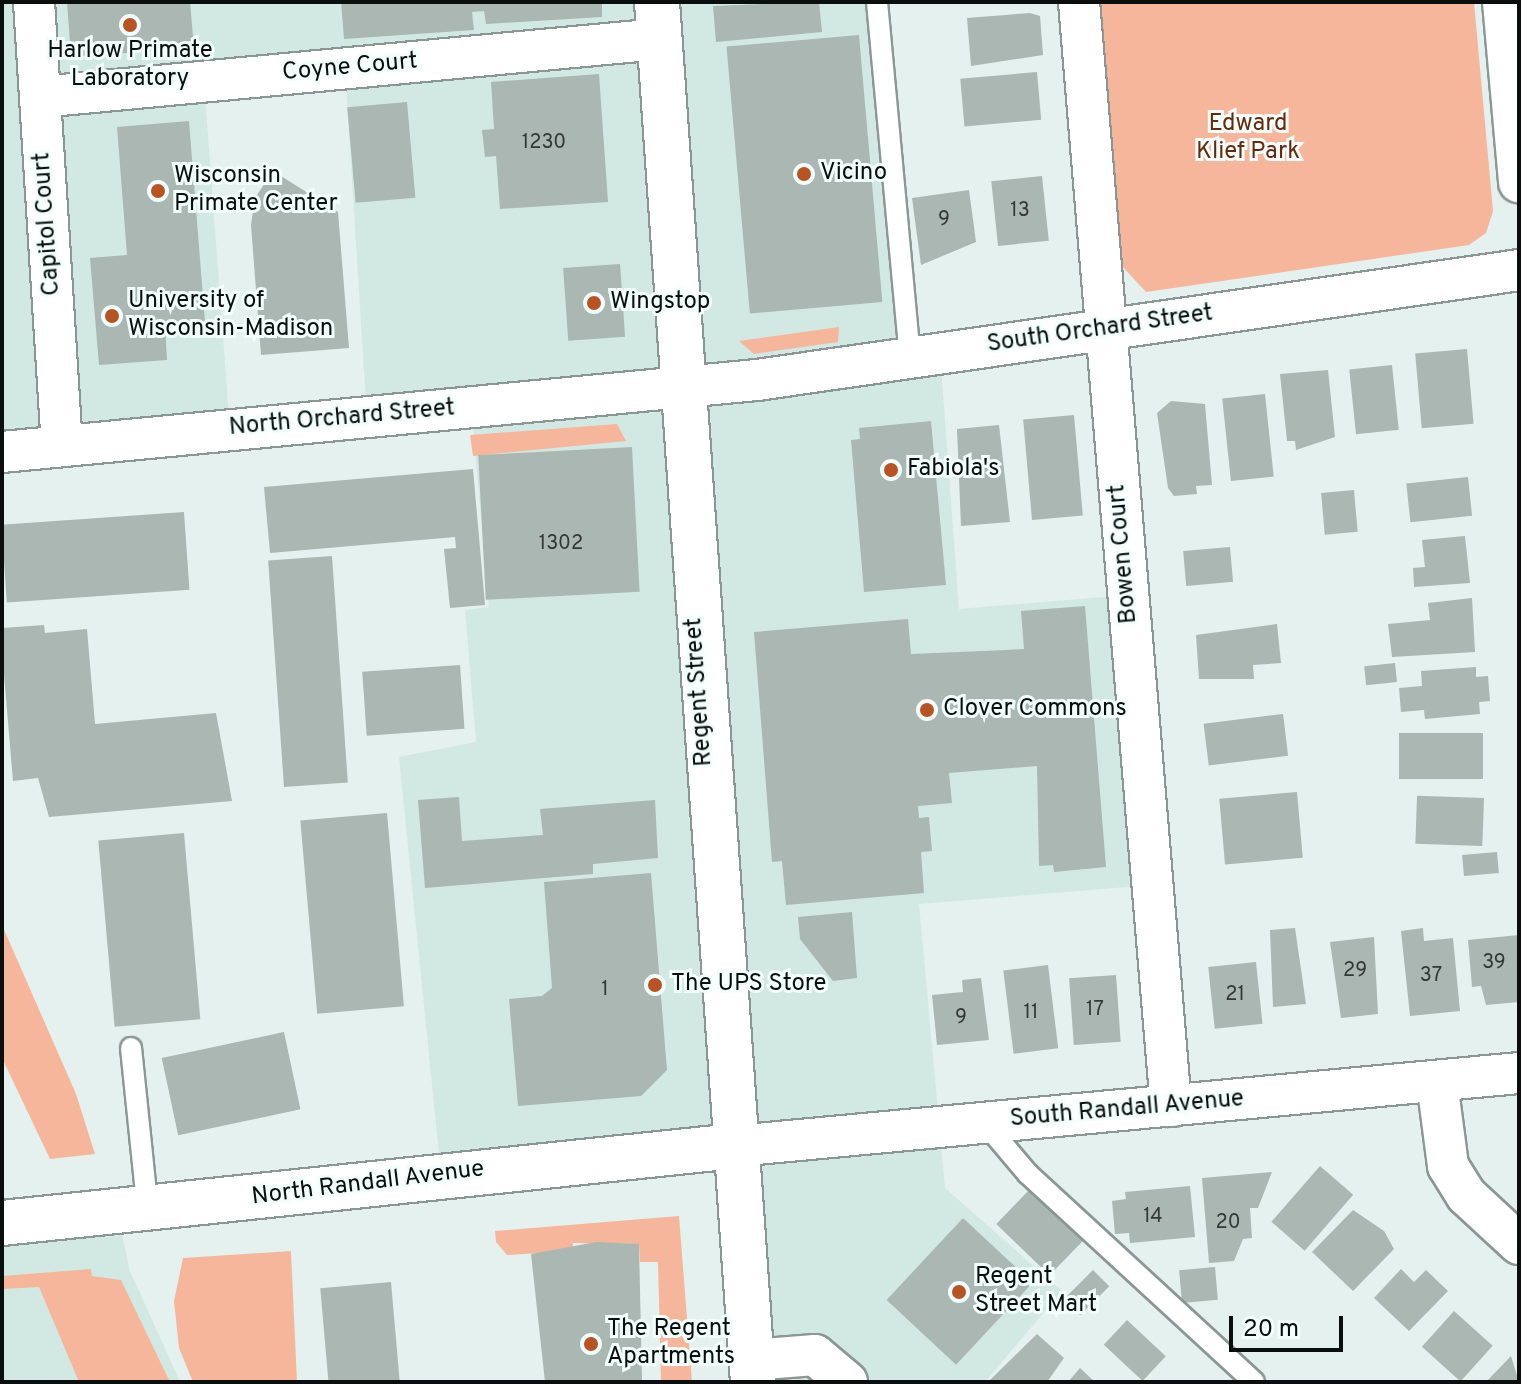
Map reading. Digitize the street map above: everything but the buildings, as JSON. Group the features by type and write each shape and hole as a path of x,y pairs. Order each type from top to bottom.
{"main road":[{"name":"Regent Street","path":"658,21 681,387 752,1371"},
{"name":"North Randall Avenue","path":"2,1223 147,1204 735,1146"}],"street":[{"name":"Capitol Court","path":"34,2 62,446"},
{"name":"Bowen Court","path":"1079,2 1171,1106"},
{"path":"1503,2 1519,182"},
{"name":"Coyne Court","path":"40,97 658,21"},
{"name":"South Orchard Street","path":"681,387 1519,270"},
{"name":"North Orchard Street","path":"2,452 681,387"},
{"name":"South Randall Avenue","path":"735,1146 1519,1073"},
{"path":"1437,1082 1448,1166 1466,1195 1519,1244"},
{"path":"752,1371 815,1355 847,1382"}],"lane":[{"path":"877,2 910,357"},
{"path":"131,1048 147,1204"},
{"path":"984,1122 1028,1174 1254,1382"}],"shaded area":[{"path":"2,2 877,2 910,356 940,353 959,609 1128,595 1152,885 919,904 945,1188 1062,1291 985,1382 753,1382 735,1146 441,1174 399,757 476,742 465,610 489,607 471,407 367,417 345,69 204,82 230,430 2,452"},
{"path":"116,1207 130,1271 180,1382 2,1382 2,1223"}],"green space":[{"name":"Edward Klief Park","path":"1098,2 1474,2 1493,211 1486,233 1469,245 1146,292 1121,265"},
{"path":"839,327 838,342 754,354 739,341"},
{"path":"617,424 626,441 473,456 470,435"},
{"path":"2,925 76,1094 95,1154 50,1159 2,1058"},
{"path":"679,1216 692,1382 661,1382 658,1262 640,1262 639,1244 573,1243 573,1251 507,1255 496,1242 495,1231"},
{"path":"291,1251 297,1382 193,1382 179,1348 174,1301 183,1258"},
{"path":"91,1269 92,1276 121,1280 170,1382 79,1382 39,1287 2,1289 2,1276"}],"place":[{"name":"Harlow Primate Laboratory","path":"130,25"},
{"name":"Vicino","path":"804,174"},
{"name":"Wisconsin Primate Center","path":"158,191"},
{"name":"Wingstop","path":"594,303"},
{"name":"University of Wisconsin-Madison","path":"112,316"},
{"name":"Fabiola's","path":"891,470"},
{"name":"Clover Commons","path":"927,710"},
{"name":"The UPS Store","path":"655,985"},
{"name":"Regent Street Mart","path":"959,1292"},
{"name":"The Regent Apartments","path":"591,1344"}]}
